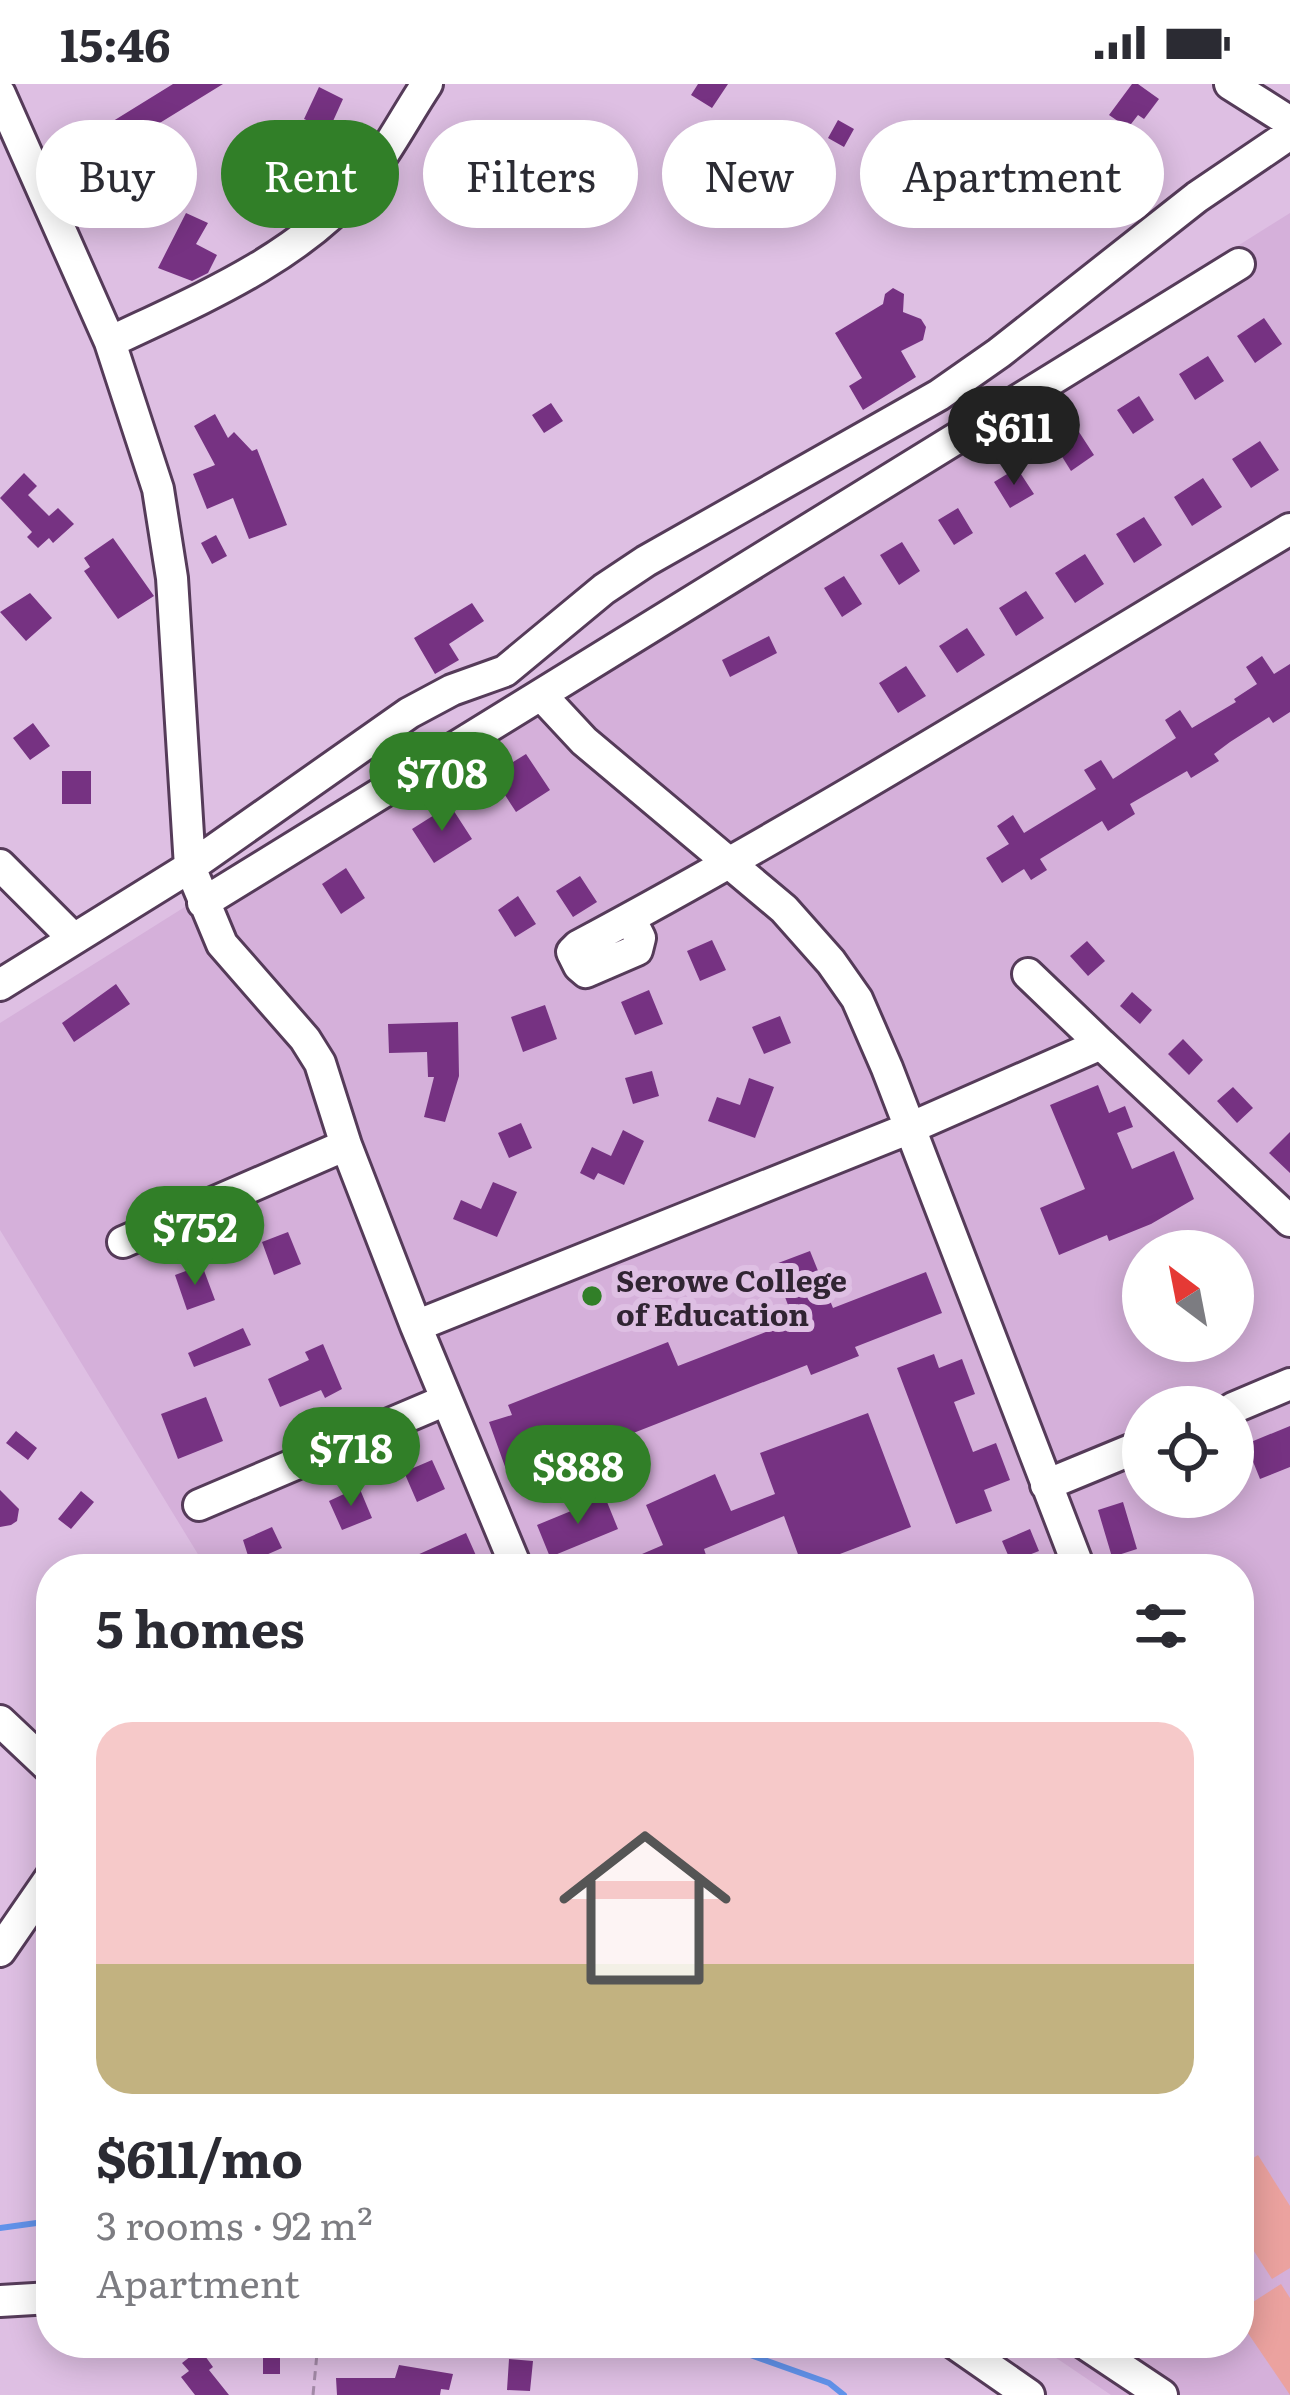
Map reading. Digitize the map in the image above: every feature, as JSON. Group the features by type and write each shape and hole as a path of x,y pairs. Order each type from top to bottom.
{"street":[{"path":"110,342 234,283 340,205 362,184 427,84"},
{"path":"1230,84 1290,122"},
{"path":"1,100 110,342 145,444 166,542 190,867 202,903 222,944 320,1063 346,1145 416,1326 511,1554"},
{"path":"0,985 190,867 409,713 452,690 506,671 604,589 646,561 939,394 999,353 1197,197 1290,134"},
{"path":"202,903 1239,264"},
{"path":"630,918 729,866 1290,529"},
{"path":"543,697 584,741 784,909 857,999 1074,1554"},
{"path":"0,865 74,939"},
{"path":"1028,974 1290,1221"},
{"path":"416,1326 910,1128 1101,1044"},
{"path":"123,1242 346,1145"},
{"path":"1254,1399 1290,1384"},
{"path":"199,1505 446,1400"},
{"path":"1046,1485 1122,1454"},
{"path":"0,1721 36,1755"},
{"path":"0,1951 36,1899"},
{"path":"0,2301 36,2299"},
{"path":"976,2358 1029,2395"},
{"path":"1106,2358 1162,2395"}],"path":[{"path":"313,2395 316,2358"}],"shaded area":[{"name":"Serowe College of Education","path":"1290,213 1290,2395 1111,2395 1056,2358 1254,2358 1254,1554 198,1554 0,1230 0,1023"},
{"path":"1258,2155 1290,2206 1290,2268 1272,2279 1254,2251 1254,2158"},
{"path":"1281,2284 1290,2298 1290,2395 1254,2342 1254,2301"}],"building":[{"path":"173,84 223,84 165,120 115,120"},
{"path":"698,84 728,84 712,108 691,95"},
{"path":"1132,84 1159,99 1144,119 1138,115 1134,120 1116,120 1109,115"},
{"path":"319,87 343,99 334,120 304,119"},
{"path":"838,120 854,129 844,147 836,142"},
{"path":"197,218 208,223 196,244 217,255 208,273 192,281 158,268 178,228 197,228"},
{"path":"893,288 904,294 903,312 921,319 926,327 923,340 901,351 916,377 863,410 849,386 862,378 835,333 883,304 885,294"},
{"path":"1264,318 1282,344 1255,363 1237,336"},
{"path":"1208,356 1224,381 1195,400 1179,374"},
{"path":"1139,396 1154,420 1133,434 1117,410"},
{"path":"551,403 563,421 544,433 532,415"},
{"path":"215,414 228,438 234,432 252,451 257,449 287,525 249,539 233,498 207,509 193,474 215,465 194,426"},
{"path":"1079,432 1094,455 1071,471 1056,447"},
{"path":"1260,441 1279,470 1251,488 1232,459"},
{"path":"1017,468 1034,494 1010,508 994,482"},
{"path":"24,473 37,486 28,495 49,516 58,508 74,524 53,543 49,538 38,548 27,537 32,532 0,498"},
{"path":"1203,478 1222,507 1192,526 1174,497"},
{"path":"958,508 973,533 954,545 938,520"},
{"path":"1144,517 1162,545 1134,563 1116,534"},
{"path":"216,535 227,556 212,564 201,543"},
{"path":"113,538 154,596 118,619 84,571 90,567 84,558"},
{"path":"902,542 920,571 899,585 880,555"},
{"path":"1085,554 1104,584 1075,603 1055,573"},
{"path":"844,576 862,604 842,617 824,588"},
{"path":"1026,591 1044,618 1016,636 999,608"},
{"path":"30,593 52,618 26,641 0,612"},
{"path":"472,603 484,621 449,644 459,660 435,674 414,638"},
{"path":"967,628 985,655 957,673 939,646"},
{"path":"769,636 777,653 730,677 722,660"},
{"path":"1262,656 1274,674 1290,664 1290,712 1273,723 1269,717 1230,742 1214,754 1219,761 1191,778 1187,771 1130,804 1135,814 1108,831 1102,821 1040,859 1047,870 1031,880 1024,869 1002,883 986,858 1009,844 997,826 1013,815 1024,833 1096,789 1084,770 1101,760 1113,779 1176,738 1165,720 1180,710 1192,728 1236,702 1257,684 1246,667"},
{"path":"906,666 926,696 898,713 879,683"},
{"path":"33,723 50,746 30,760 13,738"},
{"path":"526,754 550,790 516,812 492,775"},
{"path":"62,771 91,771 91,804 62,804"},
{"path":"450,805 472,839 434,863 412,829"},
{"path":"346,868 365,898 341,914 322,884"},
{"path":"580,876 597,902 573,917 556,891"},
{"path":"518,896 536,924 515,937 498,910"},
{"path":"712,940 726,970 700,981 687,951"},
{"path":"1087,941 1105,961 1088,976 1070,956"},
{"path":"116,984 130,1004 74,1042 62,1023"},
{"path":"649,990 663,1024 635,1035 621,1002"},
{"path":"1132,992 1152,1010 1140,1024 1120,1006"},
{"path":"545,1005 557,1039 523,1052 511,1017"},
{"path":"780,1016 791,1043 764,1054 752,1027"},
{"path":"458,1022 459,1076 445,1122 424,1117 434,1077 428,1077 427,1052 389,1053 388,1024"},
{"path":"1183,1039 1203,1060 1189,1075 1168,1054"},
{"path":"652,1071 659,1096 633,1104 625,1078"},
{"path":"749,1078 774,1087 755,1138 708,1121 717,1097 740,1105"},
{"path":"1098,1085 1109,1113 1125,1106 1133,1127 1117,1133 1132,1169 1174,1151 1194,1199 1151,1224 1122,1230 1122,1236 1109,1241 1107,1235 1059,1255 1040,1208 1085,1189 1050,1105"},
{"path":"1233,1087 1253,1108 1237,1123 1217,1101"},
{"path":"521,1123 532,1148 509,1158 498,1133"},
{"path":"623,1130 644,1141 624,1185 598,1173 594,1180 580,1173 592,1147 611,1156"},
{"path":"1290,1132 1290,1173 1269,1153"},
{"path":"493,1182 517,1192 497,1237 453,1219 461,1200 481,1209"},
{"path":"288,1232 301,1264 274,1275 262,1242"},
{"path":"810,1251 833,1308 926,1272 942,1313 855,1347 859,1356 811,1375 807,1365 534,1472 532,1467 508,1475 489,1422 512,1415 508,1405 668,1342 678,1366 794,1321 773,1265"},
{"path":"202,1265 215,1300 187,1310 175,1275"},
{"path":"243,1328 251,1345 194,1367 188,1353"},
{"path":"323,1344 342,1389 325,1398 321,1390 280,1407 268,1379 309,1360 305,1352"},
{"path":"934,1354 939,1368 962,1359 975,1394 954,1402 973,1452 996,1443 1010,1480 984,1490 992,1511 956,1524 897,1368"},
{"path":"206,1397 223,1441 178,1459 161,1414"},
{"path":"868,1413 911,1527 840,1554 798,1554 784,1516 704,1549 706,1554 642,1554 663,1545 646,1505 715,1474 731,1511 775,1494 760,1453"},
{"path":"1290,1426 1290,1467 1260,1479 1254,1464 1254,1441"},
{"path":"16,1431 37,1448 28,1460 6,1443"},
{"path":"432,1460 445,1489 417,1502 404,1472"},
{"path":"359,1487 372,1518 342,1530 329,1501"},
{"path":"0,1490 19,1509 17,1521 0,1527"},
{"path":"81,1491 94,1502 71,1529 58,1519"},
{"path":"605,1497 618,1529 549,1554 537,1525"},
{"path":"1122,1502 1122,1518 1128,1518 1137,1549 1111,1554 1098,1510"},
{"path":"272,1527 282,1548 247,1554 243,1540"},
{"path":"1030,1529 1039,1551 1008,1554 1002,1541"},
{"path":"466,1533 475,1554 419,1554"},
{"path":"188,2358 206,2358 213,2367 209,2370 229,2395 195,2395 181,2377 189,2371 182,2363"},
{"path":"263,2358 280,2358 280,2374 263,2374"},
{"path":"509,2359 533,2361 530,2391 507,2390"},
{"path":"399,2365 453,2374 449,2390 441,2389 440,2395 337,2395 336,2378 395,2378"}],"waterway":[{"path":"0,2228 36,2223"},
{"path":"759,2358 829,2383 844,2395"}],"place":[{"name":"Serowe College of Education","path":"592,1296"}]}
